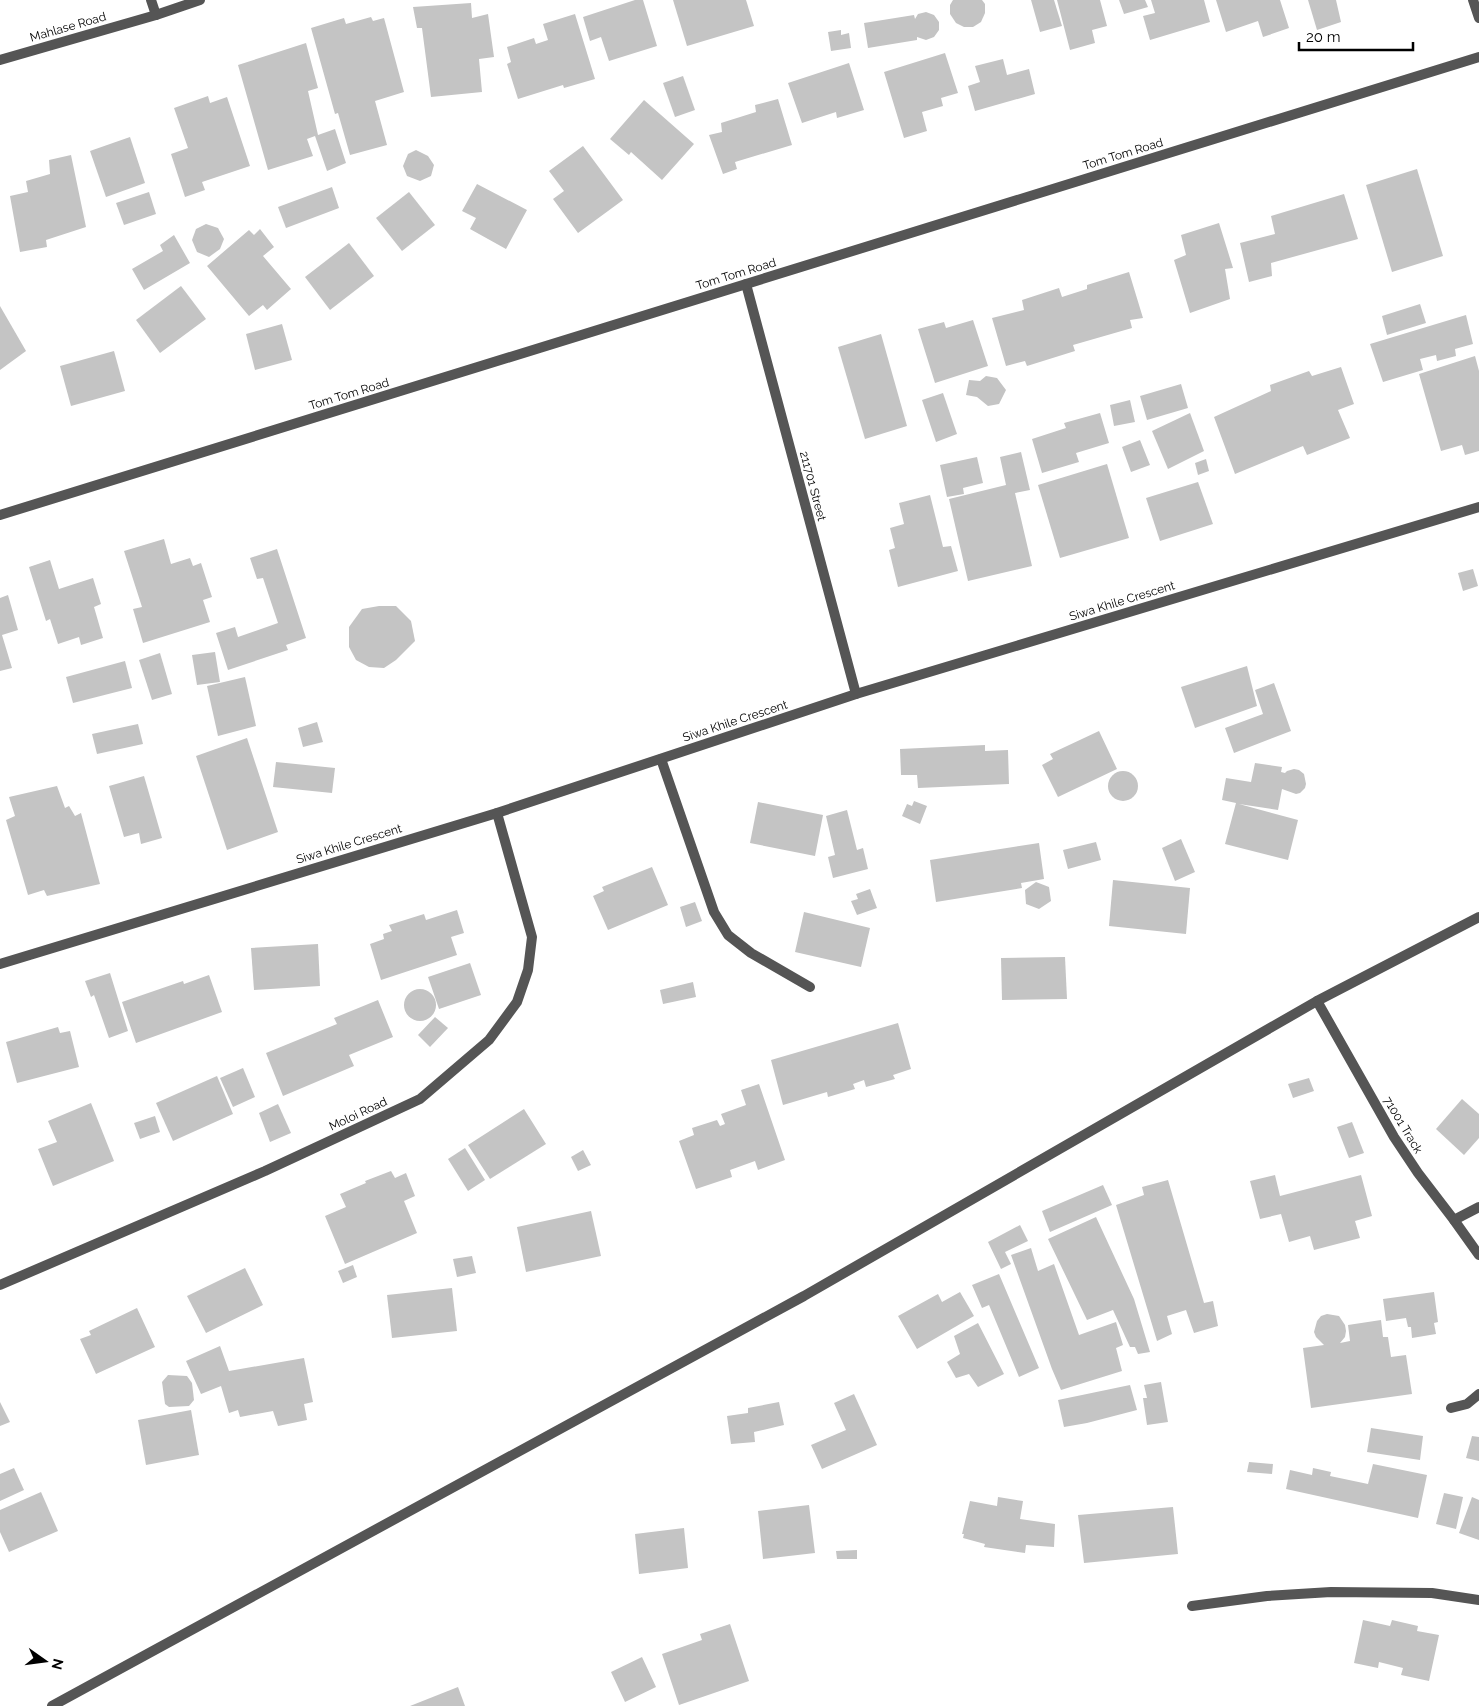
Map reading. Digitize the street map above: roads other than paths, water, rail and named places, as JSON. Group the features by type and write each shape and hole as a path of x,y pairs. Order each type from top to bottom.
{"street":[{"path":"151,0 156,15"},
{"name":"Mahlase Road","path":"0,60 156,15 200,0"},
{"path":"1473,0 1479,18"},
{"name":"Tom Tom Road","path":"0,515 1479,57"},
{"name":"211701 Street","path":"746,284 856,694"},
{"name":"Siwa Khile Crescent","path":"0,964 497,812 856,694 1479,507"},
{"path":"661,759 714,912 728,935 751,953 810,987"},
{"name":"Moloi Road","path":"0,1285 265,1171 420,1099 489,1040 517,1002 528,970 532,937 497,812"},
{"path":"52,1706 804,1296 1317,1000 1479,917"},
{"name":"71001 Track","path":"1317,1000 1394,1137 1418,1173 1479,1255"},
{"path":"1454,1220 1479,1207"},
{"path":"1451,1408 1467,1404 1479,1394"},
{"path":"1192,1606 1267,1596 1331,1592 1432,1592 1479,1600"}]}
